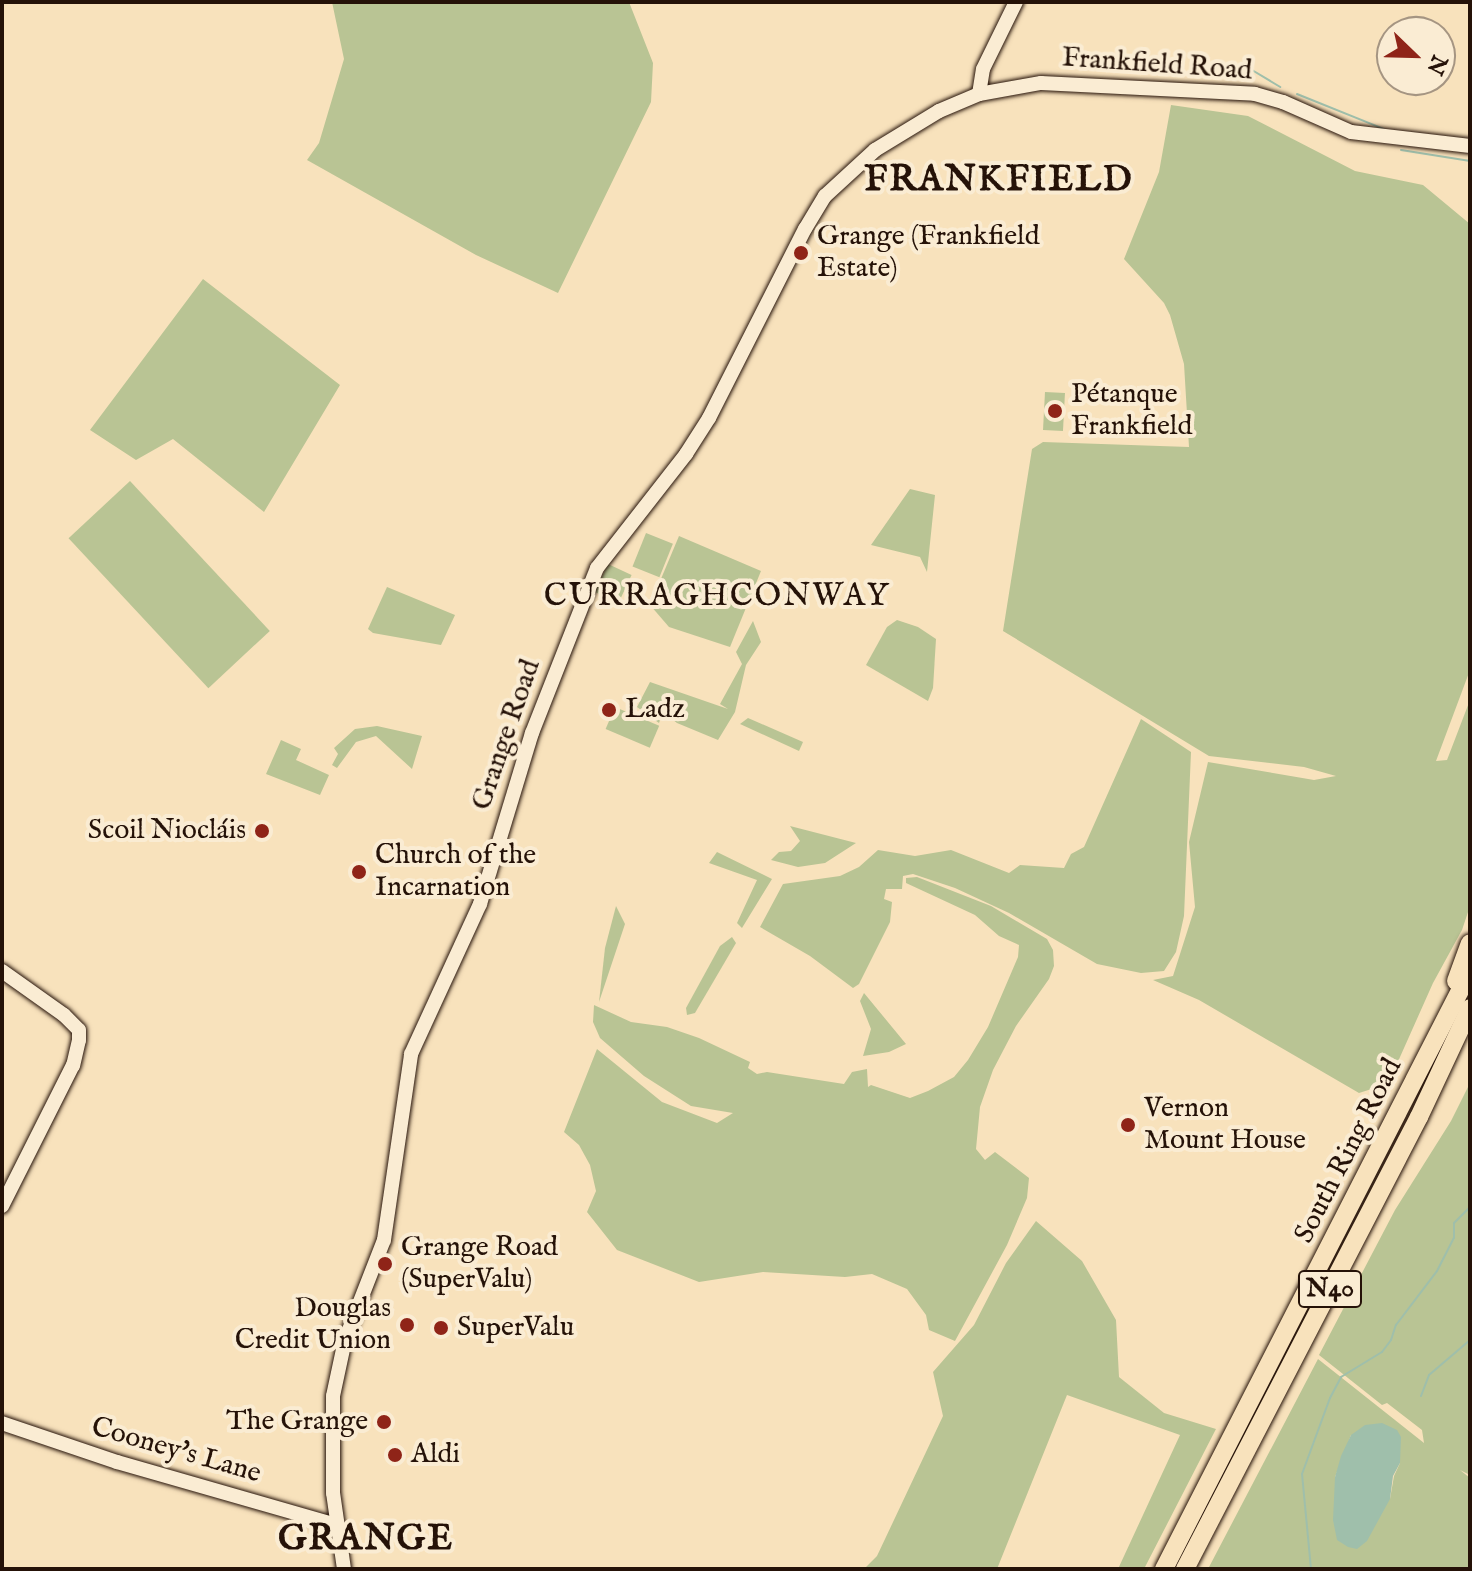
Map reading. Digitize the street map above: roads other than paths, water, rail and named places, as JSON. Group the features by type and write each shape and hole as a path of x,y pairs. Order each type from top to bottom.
{"highway":[{"path":"1428,1059 1470,943"},
{"name":"South Ring Road","path":"1164,1569 1428,1059 1470,971"},
{"name":"South Ring Road","path":"1185,1569 1419,1117 1470,1008"},
{"path":"1345,1260 1383,1204 1470,1036"}],"main road":[{"path":"979,94 983,69 1016,2"},
{"name":"Frankfield Road","path":"979,94 1041,83 1255,94 1283,102 1351,132 1470,146"},
{"name":"Grange Road","path":"344,1569 330,1445 333,1396 345,1340 384,1240 411,1054 480,904 532,733 597,568 686,454 709,418 805,229 825,196 897,134 979,94"},
{"path":"2,971 64,1015 79,1030 73,1065 2,1206"},
{"name":"Cooney's Lane","path":"2,1423 117,1462 337,1525"}],"waterway":[{"path":"1220,77 1252,70 1280,87"},
{"path":"1297,94 1384,129"},
{"path":"1401,150 1470,161"},
{"path":"1311,1569 1302,1474 1330,1398 1341,1377 1382,1352 1391,1340 1396,1325 1437,1271 1454,1238 1454,1223 1470,1207"},
{"path":"1421,1396 1429,1375 1470,1340"}],"place":[{"name":"Grange (Frankfield Estate)","path":"801,253"},
{"name":"Pétanque Frankfield","path":"1055,411"},
{"name":"Ladz","path":"609,710"},
{"name":"Scoil Niocláis","path":"262,831"},
{"name":"Church of the Incarnation","path":"359,872"},
{"name":"Vernon Mount House","path":"1128,1125"},
{"name":"Grange Road (SuperValu)","path":"385,1264"},
{"name":"Douglas Credit Union","path":"407,1325"},
{"name":"SuperValu","path":"441,1328"},
{"name":"The Grange","path":"384,1422"},
{"name":"Aldi","path":"395,1455"}],"district":[{"name":"FRANKFIELD","path":"999,181"},
{"name":"CURRAGHCONWAY","path":"717,597"},
{"name":"GRANGE","path":"366,1540"}]}
